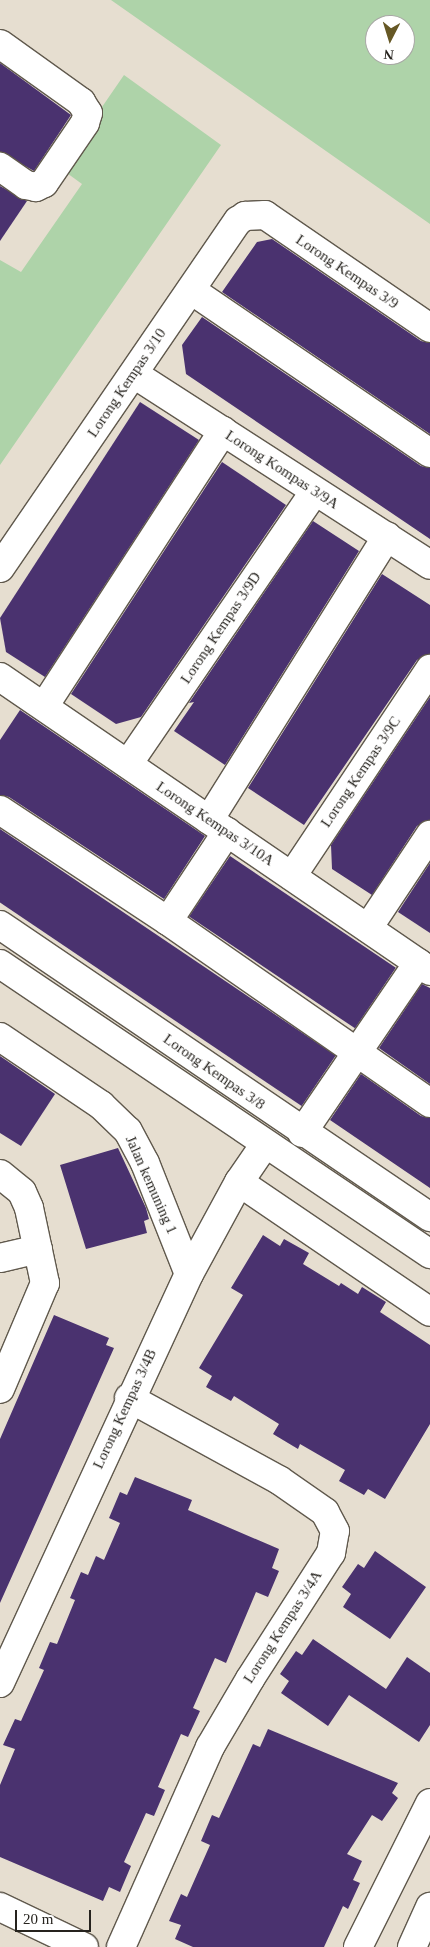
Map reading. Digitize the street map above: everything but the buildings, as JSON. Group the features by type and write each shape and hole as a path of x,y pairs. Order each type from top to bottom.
{"street":[{"path":"0,44 81,102 88,113 85,123 44,183 36,187 26,185 0,167"},
{"name":"Lorong Kempas 3/10","path":"0,568 238,220 255,214 265,215"},
{"name":"Lorong Kempas 3/9","path":"265,215 430,328"},
{"path":"191,290 430,453"},
{"name":"Lorong Kompas 3/9A","path":"134,374 314,492 387,536 430,565"},
{"path":"45,705 223,431"},
{"name":"Lorong Kempas 3/9D","path":"128,764 314,492"},
{"path":"168,921 218,826 387,536"},
{"name":"Lorong Kempas 3/9C","path":"292,876 430,669"},
{"name":"Lorong Kempas 3/10A","path":"0,677 45,705 424,967"},
{"path":"0,810 168,921 430,1103"},
{"path":"368,928 430,836"},
{"name":"Lorong Kempas 3/8","path":"0,925 302,1133 430,1217"},
{"path":"0,964 430,1254"},
{"path":"302,1133 357,1052 424,967"},
{"name":"Jalan kemuning 1","path":"0,1037 101,1105 128,1131 145,1162 189,1274"},
{"name":"Lorong Kempas 3/4B","path":"0,1683 6,1656 189,1274 239,1182 265,1144"},
{"path":"0,1174 22,1192 44,1270 42,1298 0,1389"},
{"path":"239,1182 430,1312"},
{"path":"0,1258 38,1249"},
{"name":"Lorong Kempas 3/4A","path":"121,1947 210,1747 250,1678 331,1553 335,1531 325,1512 279,1480 129,1398"},
{"path":"358,1947 430,1803"},
{"path":"0,1907 84,1947"},
{"path":"412,1947 430,1907"}],"green space":[{"path":"111,0 430,0 430,224"},
{"path":"124,75 221,145 0,465 0,260 21,272 82,184 60,168"}]}
